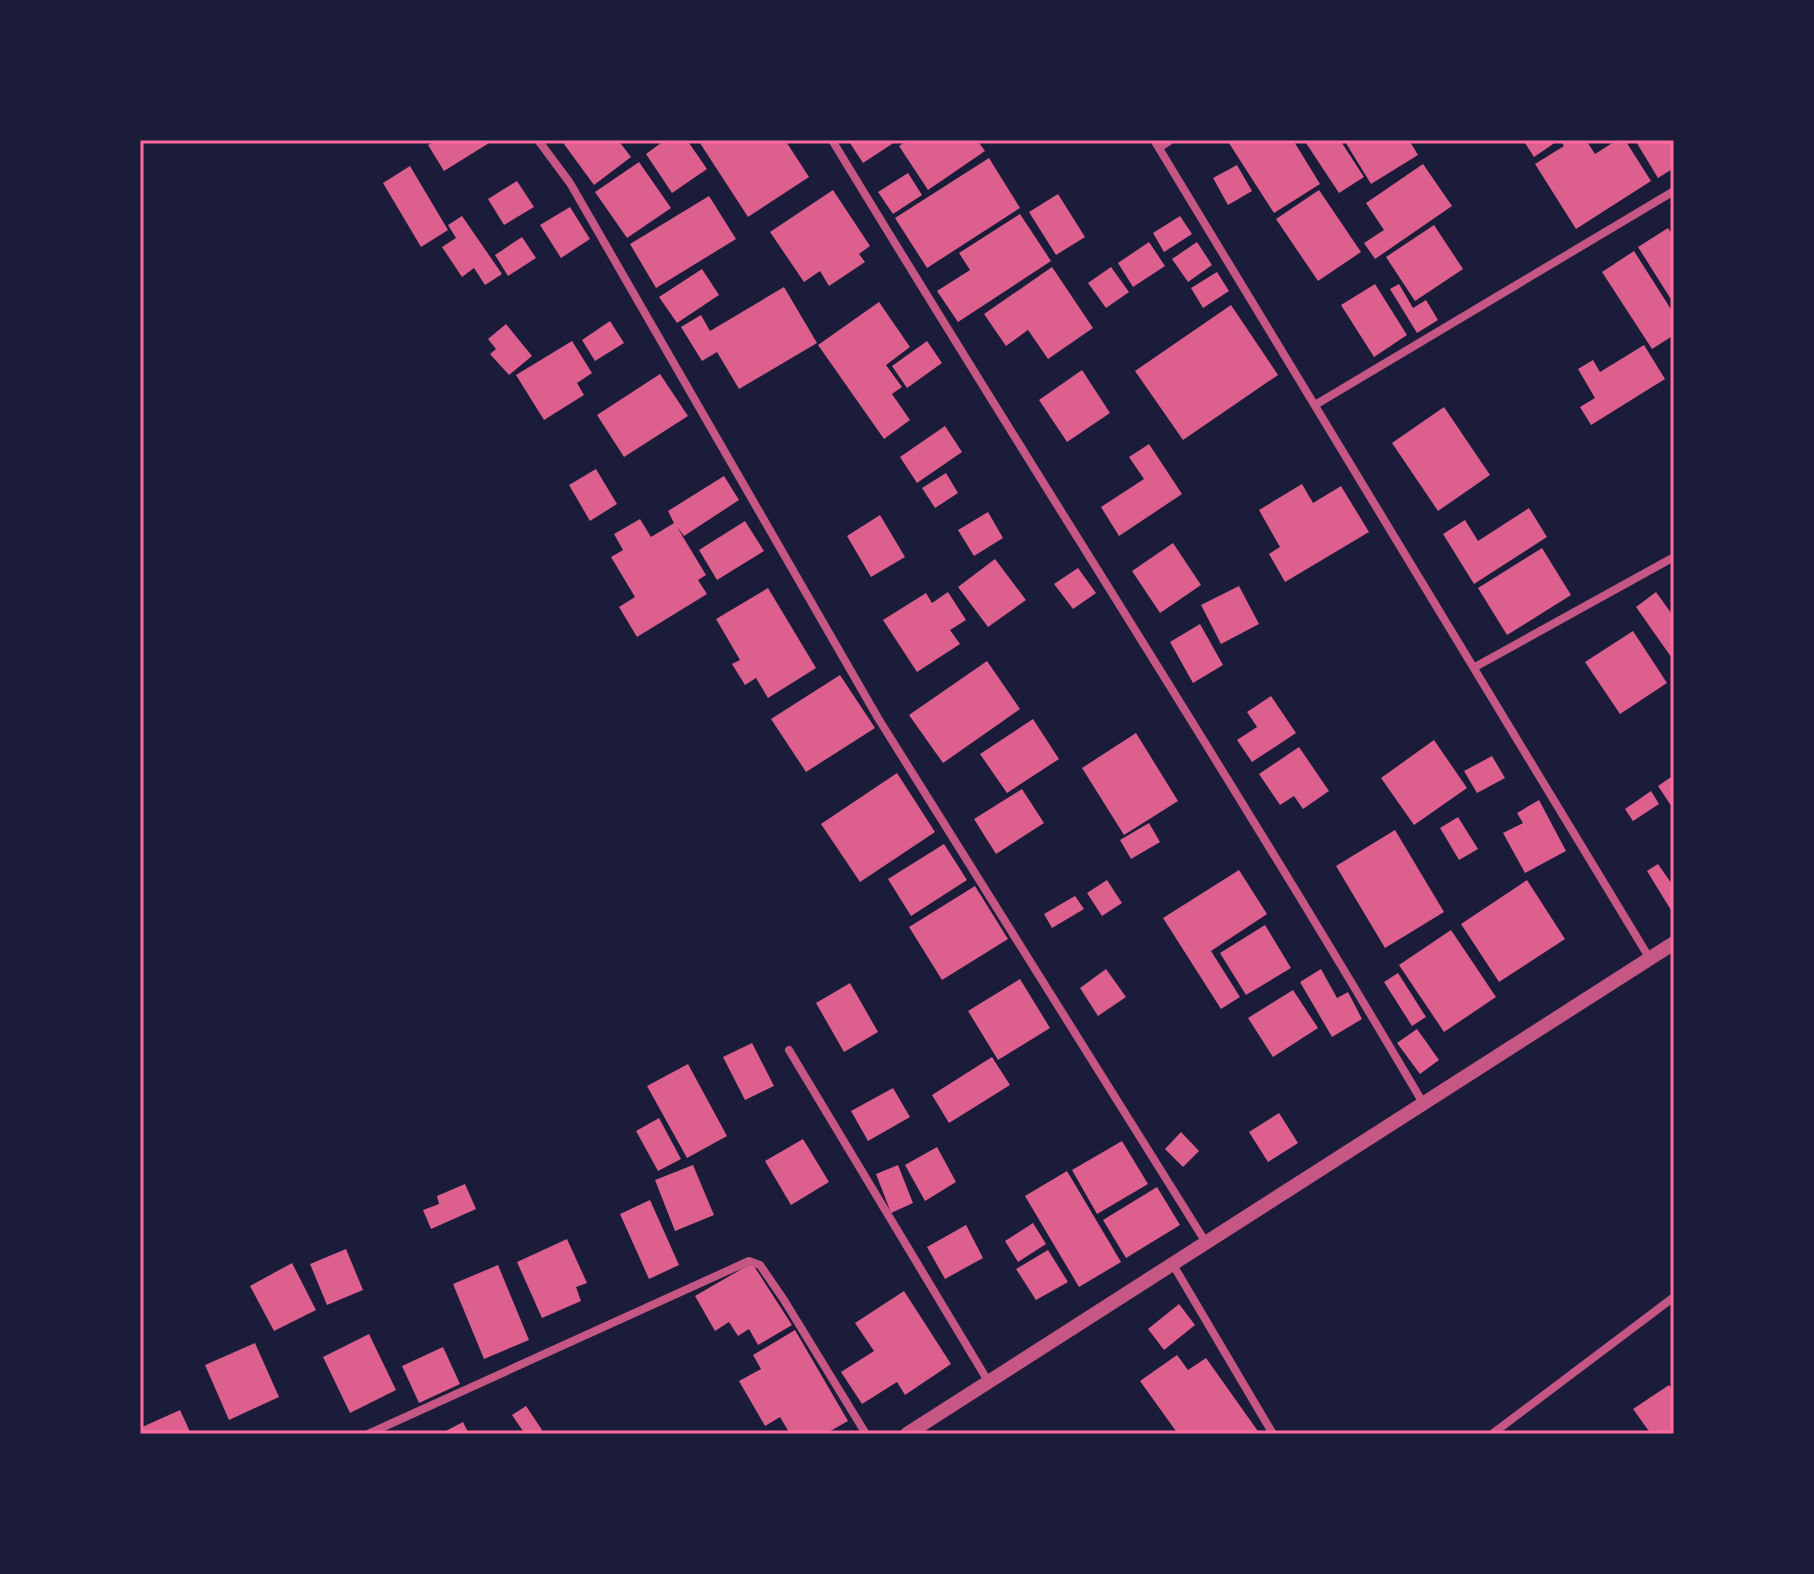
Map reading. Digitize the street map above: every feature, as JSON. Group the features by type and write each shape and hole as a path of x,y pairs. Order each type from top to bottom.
{"street":[{"path":"538,140 570,183 878,718 1205,1241"},
{"path":"832,140 990,400 1322,932 1423,1103"},
{"path":"1171,140 1157,144 1650,959"},
{"path":"1315,405 1674,191"},
{"path":"1475,667 1674,557"},
{"path":"907,1434 1674,943"},
{"path":"789,1050 988,1381"},
{"path":"370,1434 749,1261 760,1265 866,1434"},
{"path":"1172,1263 1273,1434"},
{"path":"1492,1434 1674,1297"}],"building":[{"path":"437,140 494,140 444,171 428,145"},
{"path":"561,140 618,140 631,157 594,185"},
{"path":"665,140 687,140 707,169 672,193 646,154"},
{"path":"698,140 785,140 809,177 748,217"},
{"path":"848,140 898,140 863,163"},
{"path":"908,140 977,140 985,151 928,190 899,146"},
{"path":"1227,140 1293,140 1320,184 1274,213"},
{"path":"1304,140 1340,140 1364,177 1339,193"},
{"path":"1344,140 1409,140 1418,155 1371,184"},
{"path":"1523,140 1559,140 1534,157"},
{"path":"1560,140 1586,140 1595,154 1617,140 1625,140 1651,181 1576,229 1535,164 1564,146"},
{"path":"1635,140 1674,140 1674,168 1658,178"},
{"path":"989,158 1020,208 927,268 895,218"},
{"path":"639,162 671,208 627,238 595,192"},
{"path":"1423,164 1452,206 1375,259 1364,243 1384,230 1366,203"},
{"path":"1237,165 1252,191 1228,205 1213,178"},
{"path":"410,166 448,230 421,247 383,183"},
{"path":"908,173 922,195 893,214 878,192"},
{"path":"517,181 534,207 504,225 488,199"},
{"path":"833,190 870,246 859,254 865,262 829,286 820,271 804,282 770,232"},
{"path":"1319,190 1361,252 1318,281 1276,219"},
{"path":"1058,194 1085,237 1056,255 1029,212"},
{"path":"709,196 736,239 656,288 630,244"},
{"path":"570,207 590,239 561,258 540,225"},
{"path":"1020,214 1051,261 958,322 937,291 970,270 959,253"},
{"path":"462,216 502,274 485,285 474,268 462,277 442,247 456,238 448,225"},
{"path":"1180,216 1192,234 1164,252 1153,233"},
{"path":"1434,225 1463,269 1415,301 1386,257"},
{"path":"1668,228 1674,237 1674,304 1638,247"},
{"path":"522,237 536,258 508,276 495,255"},
{"path":"1149,242 1165,266 1133,287 1118,263"},
{"path":"1197,242 1212,265 1188,282 1172,259"},
{"path":"1634,251 1674,314 1674,335 1652,349 1602,272"},
{"path":"1052,267 1093,328 1048,359 1028,330 1006,346 984,314"},
{"path":"1111,267 1129,292 1106,308 1088,283"},
{"path":"702,269 719,295 677,323 659,297"},
{"path":"1217,272 1229,291 1203,308 1191,288"},
{"path":"1375,284 1407,335 1374,357 1341,305"},
{"path":"1399,284 1413,308 1426,300 1438,320 1417,333 1390,289"},
{"path":"784,287 817,343 739,389 717,352 702,361 681,327 701,315 710,331"},
{"path":"879,302 910,347 886,365 902,387 892,394 910,420 884,439 818,345"},
{"path":"1231,305 1278,375 1183,440 1135,371"},
{"path":"610,321 624,343 595,361 582,340"},
{"path":"506,324 532,356 509,375 490,354 496,349 488,339"},
{"path":"572,341 592,373 577,383 584,395 544,420 516,375"},
{"path":"927,341 942,363 907,388 892,366"},
{"path":"1644,345 1665,379 1591,425 1580,407 1595,398 1578,369 1593,360 1600,372"},
{"path":"1082,370 1110,413 1067,442 1039,400"},
{"path":"660,374 688,416 624,457 597,415"},
{"path":"1444,407 1490,475 1438,511 1392,443"},
{"path":"945,426 962,452 917,483 900,457"},
{"path":"1149,444 1182,494 1119,536 1101,507 1144,479 1129,457"},
{"path":"596,469 617,504 590,521 569,485"},
{"path":"946,473 958,493 935,508 922,488"},
{"path":"724,476 739,500 684,536 677,527 706,575 698,580 707,594 637,637 619,607 635,597 611,557 623,550 614,534 640,519 651,537 674,523 668,511"},
{"path":"1302,484 1313,503 1341,486 1369,532 1285,582 1269,554 1280,547 1259,510"},
{"path":"1529,508 1547,537 1474,584 1443,534 1465,520 1478,541"},
{"path":"988,512 1003,538 974,556 958,530"},
{"path":"880,515 905,557 871,577 847,536"},
{"path":"745,521 764,551 717,580 699,550"},
{"path":"1173,543 1201,585 1160,613 1132,571"},
{"path":"1542,548 1571,595 1507,635 1478,588"},
{"path":"995,559 1026,600 988,627 958,587"},
{"path":"1078,568 1096,593 1073,609 1054,584"},
{"path":"1239,586 1259,624 1221,644 1201,605"},
{"path":"768,588 816,668 768,698 756,678 745,685 732,664 740,660 716,619"},
{"path":"948,592 966,620 950,630 960,644 917,672 883,620 926,593 932,603"},
{"path":"1656,592 1674,617 1674,661 1636,607"},
{"path":"1200,624 1223,665 1193,683 1170,642"},
{"path":"1633,631 1667,683 1620,714 1585,662"},
{"path":"987,661 1020,709 943,763 909,715"},
{"path":"840,675 875,728 806,772 771,719"},
{"path":"1271,696 1296,733 1252,762 1237,740 1257,727 1247,712"},
{"path":"1033,719 1059,759 1007,793 980,754"},
{"path":"1136,733 1178,801 1124,835 1082,768"},
{"path":"1434,740 1467,788 1414,825 1381,778"},
{"path":"1299,747 1329,791 1303,809 1294,796 1280,805 1259,774"},
{"path":"1492,756 1505,778 1477,793 1464,771"},
{"path":"897,773 935,832 860,882 821,824"},
{"path":"1674,775 1674,810 1658,786"},
{"path":"1022,789 1044,823 996,854 974,819"},
{"path":"1651,791 1659,804 1633,821 1625,809"},
{"path":"1539,800 1566,851 1525,873 1503,833 1523,823 1517,813"},
{"path":"1458,817 1478,849 1459,860 1440,828"},
{"path":"1149,823 1160,842 1131,859 1120,840"},
{"path":"1395,830 1444,912 1385,948 1336,866"},
{"path":"944,844 967,880 911,916 888,879"},
{"path":"1658,864 1674,887 1674,915 1647,871"},
{"path":"1239,870 1267,914 1211,951 1240,997 1221,1009 1163,918"},
{"path":"1107,880 1122,903 1102,916 1087,893"},
{"path":"1527,880 1565,939 1499,982 1461,924"},
{"path":"975,886 1008,939 942,980 909,927"},
{"path":"1075,896 1084,909 1052,928 1044,914"},
{"path":"1265,925 1291,968 1246,995 1220,953"},
{"path":"1451,930 1496,997 1444,1032 1399,965"},
{"path":"1106,969 1126,997 1098,1016 1080,988"},
{"path":"1321,969 1337,998 1348,992 1362,1019 1332,1037 1300,982"},
{"path":"1398,973 1426,1017 1412,1026 1384,982"},
{"path":"1020,979 1050,1028 998,1060 968,1011"},
{"path":"850,983 878,1032 844,1052 816,1003"},
{"path":"1293,990 1318,1028 1273,1057 1248,1018"},
{"path":"1417,1029 1439,1060 1420,1074 1397,1043"},
{"path":"752,1043 774,1086 745,1100 723,1057"},
{"path":"992,1057 1010,1085 949,1123 932,1095"},
{"path":"688,1064 727,1136 687,1158 647,1086"},
{"path":"893,1088 910,1117 868,1141 851,1111"},
{"path":"1279,1113 1298,1143 1268,1162 1249,1132"},
{"path":"659,1118 681,1159 658,1171 636,1131"},
{"path":"1181,1132 1199,1151 1183,1167 1165,1149"},
{"path":"803,1139 829,1182 791,1205 765,1161"},
{"path":"1122,1141 1148,1184 1097,1214 1072,1170"},
{"path":"937,1147 956,1182 925,1201 905,1165"},
{"path":"693,1165 714,1215 675,1231 655,1180"},
{"path":"898,1165 913,1203 891,1213 876,1174"},
{"path":"1067,1171 1121,1262 1079,1287 1025,1196"},
{"path":"465,1184 476,1209 431,1229 423,1210 439,1204 437,1196"},
{"path":"1157,1187 1180,1225 1126,1258 1103,1220"},
{"path":"650,1200 679,1265 649,1279 620,1214"},
{"path":"1033,1223 1046,1244 1018,1262 1005,1241"},
{"path":"966,1225 983,1258 945,1279 927,1247"},
{"path":"567,1239 587,1283 576,1287 581,1301 542,1318 517,1262"},
{"path":"346,1249 363,1290 327,1305 310,1264"},
{"path":"1048,1250 1068,1282 1036,1300 1016,1269"},
{"path":"292,1263 316,1310 274,1331 250,1286"},
{"path":"752,1263 792,1325 758,1345 749,1329 738,1336 729,1322 715,1331 695,1296"},
{"path":"498,1265 529,1340 484,1359 453,1284"},
{"path":"904,1291 951,1364 905,1395 897,1382 862,1404 841,1372 874,1351 855,1323"},
{"path":"1179,1304 1195,1325 1164,1350 1148,1329"},
{"path":"795,1330 848,1421 825,1434 790,1434 780,1417 765,1426 739,1381 761,1369 753,1355"},
{"path":"369,1334 396,1390 350,1413 323,1357"},
{"path":"255,1343 279,1397 229,1420 205,1365"},
{"path":"443,1347 460,1384 419,1403 402,1366"},
{"path":"1177,1355 1188,1370 1206,1358 1260,1434 1178,1434 1140,1381"},
{"path":"1669,1385 1674,1392 1674,1434 1651,1434 1633,1409"},
{"path":"526,1406 542,1430 536,1434 525,1434 512,1415"},
{"path":"180,1410 191,1434 141,1434 140,1428"},
{"path":"463,1422 469,1434 440,1434"}]}
